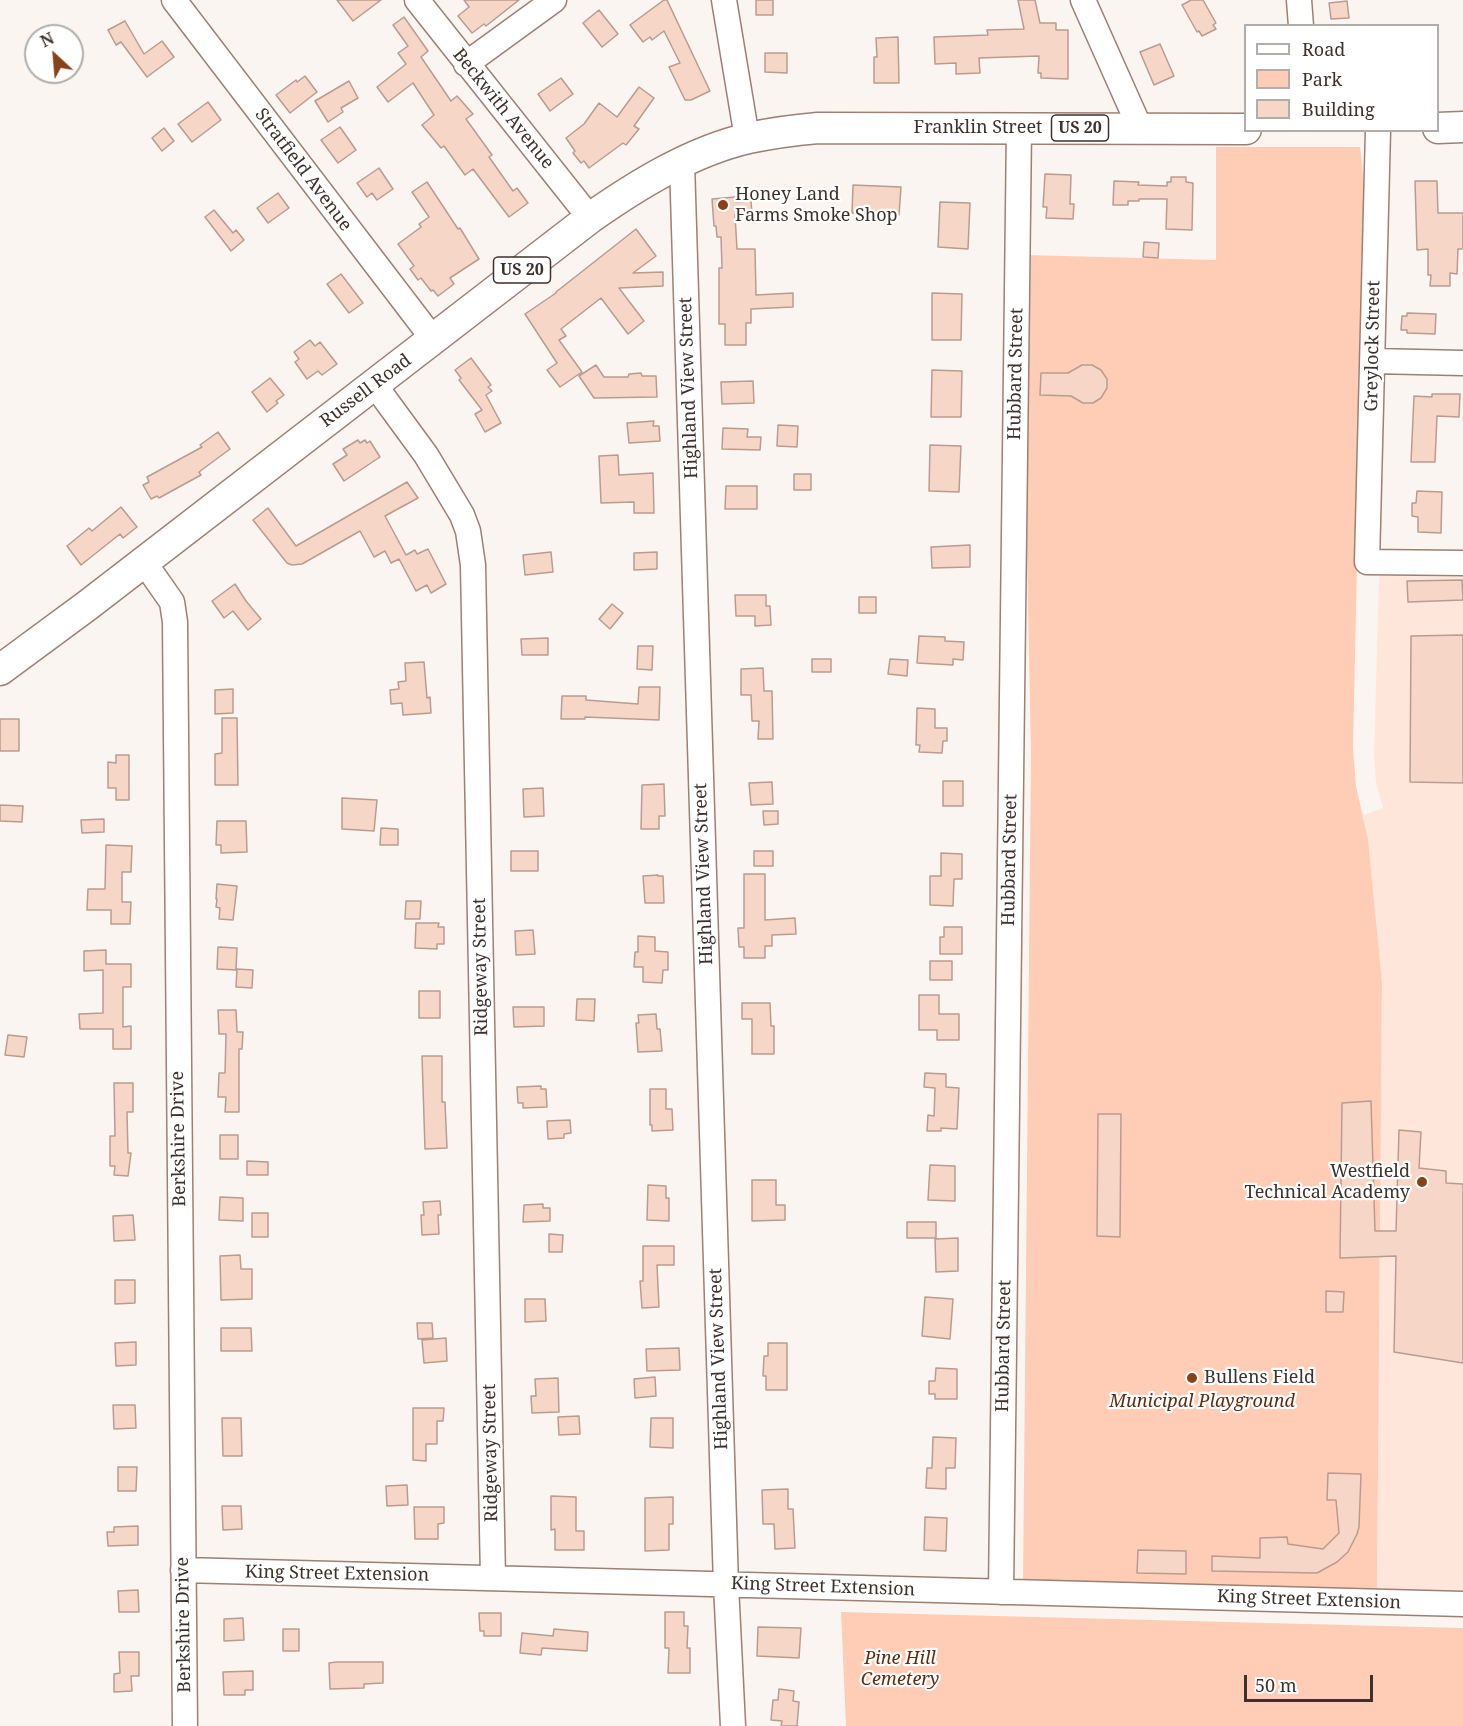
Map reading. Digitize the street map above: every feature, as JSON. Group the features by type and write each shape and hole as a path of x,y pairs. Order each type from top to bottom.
{"main road":[{"name":"Franklin Street","path":"747,138 793,130 829,127 1244,129"},
{"path":"1439,128 1463,127"},
{"name":"Russell Road","path":"0,670 144,562 590,218 635,188 682,163 747,138"}],"street":[{"name":"Stratfield Avenue","path":"174,0 433,339"},
{"name":"Beckwith Avenue","path":"417,0 590,218"},
{"path":"466,64 554,0"},
{"path":"724,0 747,138"},
{"path":"1083,0 1140,128"},
{"path":"1299,0 1301,24"},
{"name":"Hubbard Street","path":"1001,1592 1019,128"},
{"name":"Greylock Street","path":"1378,132 1367,562 1463,563"},
{"name":"Highland View Street","path":"682,163 732,1726"},
{"path":"1373,361 1463,363"},
{"name":"Ridgeway Street","path":"374,384 426,455 462,515 468,531 472,566 493,1578"},
{"name":"Berkshire Drive","path":"144,562 172,602 174,622 185,1726"},
{"name":"King Street Extension","path":"183,1570 1463,1604"}],"shaded area":[{"name":"Westfield Technical Academy","path":"1379,576 1463,577 1463,1593 1377,1591 1382,982 1368,839 1363,815 1383,808 1376,783 1374,757"}],"green space":[{"name":"Municipal Playground","path":"1216,147 1360,147 1365,190 1353,748 1356,786 1368,839 1382,982 1377,1591 1023,1582 1031,753 1023,356 1026,255 1216,260"},
{"name":"Pine Hill Cemetery","path":"841,1612 1463,1628 1463,1726 846,1726"}],"building":[{"path":"337,0 381,0 353,21"},
{"path":"464,0 519,0 486,26 484,24 472,33 458,16 469,7"},
{"path":"667,0 710,91 691,100 685,100 669,67 680,63 664,31 652,40 650,37 643,42 630,25"},
{"path":"756,0 773,0 773,15 756,15"},
{"path":"1018,0 1035,0 1040,23 1056,23 1056,30 1068,30 1068,79 1041,78 1041,73 1038,73 1039,56 979,58 980,73 956,74 956,63 935,64 934,37 988,35 987,30 1024,29"},
{"path":"1191,0 1203,0 1216,23 1213,25 1216,29 1202,36 1199,31 1197,32 1182,5"},
{"path":"1347,1 1349,18 1331,19 1329,3"},
{"path":"599,10 618,34 602,47 583,23"},
{"path":"404,17 428,51 421,57 451,101 457,96 473,114 466,119 492,155 489,157 513,191 517,188 528,203 509,217 473,169 465,175 444,146 441,148 422,125 434,115 413,83 388,102 377,87 406,64 398,53 408,46 393,25"},
{"path":"125,21 144,54 162,41 174,57 147,77 121,42 116,45 108,30"},
{"path":"898,37 899,83 874,83 874,57 877,57 876,38"},
{"path":"1160,44 1174,76 1154,85 1140,52"},
{"path":"765,53 787,53 787,73 765,72"},
{"path":"305,76 317,92 290,113 276,95"},
{"path":"561,78 573,94 550,111 538,94"},
{"path":"349,81 358,98 341,108 343,112 328,122 315,101"},
{"path":"639,87 654,98 634,126 639,129 626,145 623,143 589,168 584,161 581,163 566,138 584,124 599,103 617,117"},
{"path":"208,102 221,120 192,142 178,124"},
{"path":"340,127 356,150 338,163 321,140"},
{"path":"164,128 174,141 162,151 152,138"},
{"path":"379,168 393,189 377,200 372,193 367,197 357,183"},
{"path":"1045,174 1071,175 1070,204 1074,204 1073,219 1046,218 1047,207 1043,207"},
{"path":"1171,177 1186,177 1186,182 1193,183 1192,230 1166,229 1167,199 1139,199 1139,201 1128,201 1128,205 1113,205 1114,181 1167,186 1167,182 1171,182"},
{"path":"1415,181 1437,181 1438,213 1463,213 1463,249 1458,249 1457,274 1450,273 1450,286 1430,286 1428,249 1417,250"},
{"path":"427,182 479,259 450,278 454,284 438,296 421,278 418,280 410,269 414,266 398,244 421,227 419,224 429,217 412,192"},
{"path":"853,185 901,187 899,215 852,213"},
{"path":"278,193 289,208 268,223 257,208"},
{"path":"735,197 736,202 751,201 752,214 735,215 737,249 755,249 756,295 793,293 793,307 751,309 751,323 746,323 746,345 725,345 725,324 719,324 721,237 717,237 716,226 714,226 712,199"},
{"path":"940,202 970,203 968,249 938,247"},
{"path":"214,210 233,233 236,230 244,240 231,251 205,217"},
{"path":"636,229 656,256 633,273 663,272 663,286 619,288 644,321 628,334 601,298 561,329 566,336 559,340 582,372 560,387 547,370 557,363 525,314 556,293"},
{"path":"1144,242 1159,243 1158,258 1143,257"},
{"path":"341,274 363,303 349,313 327,284"},
{"path":"932,293 962,294 961,340 932,340"},
{"path":"1407,313 1436,314 1435,334 1407,333 1407,330 1401,330 1402,316 1407,316"},
{"path":"310,340 315,346 320,342 337,364 322,375 318,371 307,379 295,362 299,359 294,352"},
{"path":"471,358 491,385 488,387 492,391 486,395 501,423 485,432 475,414 482,410 459,380 461,378 455,370"},
{"path":"596,365 604,377 628,377 629,374 641,373 642,376 656,376 657,397 594,398 579,376"},
{"path":"1082,365 1092,365 1101,370 1107,379 1107,388 1101,398 1093,403 1083,403 1071,396 1040,395 1041,373 1068,373"},
{"path":"932,370 962,371 961,417 931,417"},
{"path":"270,378 284,395 267,412 252,392"},
{"path":"753,381 754,403 722,404 721,382"},
{"path":"1432,394 1460,394 1459,417 1437,416 1435,462 1411,462 1414,396 1432,397"},
{"path":"654,421 653,426 659,426 660,441 629,443 627,423"},
{"path":"778,425 798,426 797,447 777,446"},
{"path":"723,428 748,429 747,437 761,437 760,450 722,449"},
{"path":"218,432 230,449 199,472 201,475 159,498 157,496 151,499 143,485 149,482 147,477 202,447 200,445"},
{"path":"358,440 360,443 365,440 367,443 370,441 380,457 344,481 333,464 347,455 343,449"},
{"path":"930,445 961,446 959,492 929,491"},
{"path":"618,455 619,475 653,473 654,513 634,513 634,502 601,503 599,456"},
{"path":"794,474 811,474 811,490 794,490"},
{"path":"407,482 418,498 385,516 406,555 415,550 417,554 428,549 446,584 431,593 427,585 416,591 399,559 391,563 385,551 374,557 360,531 302,564 292,565 287,563 253,520 268,508 296,546"},
{"path":"726,486 757,486 757,509 725,509"},
{"path":"1417,491 1442,492 1441,533 1418,532 1418,517 1412,516 1412,503 1416,503"},
{"path":"121,507 137,527 123,538 120,534 81,565 67,546 89,528 92,531"},
{"path":"970,545 970,567 932,568 931,547"},
{"path":"551,552 553,572 525,575 523,555"},
{"path":"657,552 657,569 634,570 634,553"},
{"path":"1462,580 1463,600 1408,602 1407,581"},
{"path":"235,584 261,619 248,630 233,611 224,618 212,601"},
{"path":"735,595 766,595 766,606 770,606 771,625 755,626 755,616 736,616"},
{"path":"859,597 876,597 876,613 859,613"},
{"path":"612,604 623,613 610,629 599,619"},
{"path":"1463,635 1463,783 1410,782 1411,636"},
{"path":"919,636 945,637 945,641 964,642 963,660 953,659 953,665 917,663"},
{"path":"548,638 548,655 522,655 521,639"},
{"path":"638,646 653,646 652,670 637,669"},
{"path":"812,659 831,659 831,672 812,672"},
{"path":"890,659 908,660 907,676 888,674"},
{"path":"424,662 427,698 430,697 431,713 403,715 402,703 391,704 390,690 399,689 398,682 406,681 405,663"},
{"path":"763,668 764,691 772,691 773,739 758,739 759,721 752,721 751,695 741,695 741,669"},
{"path":"639,687 660,687 659,720 585,717 585,719 561,719 562,696 586,696 586,700 638,704"},
{"path":"233,689 233,713 215,714 215,690"},
{"path":"917,708 935,709 935,728 947,728 947,741 943,741 942,753 919,752 920,745 916,745"},
{"path":"222,718 237,718 238,785 215,785 215,754 222,753"},
{"path":"0,719 19,719 19,751 0,751"},
{"path":"116,755 129,755 129,800 116,800 116,788 108,788 108,762 116,763"},
{"path":"943,781 963,781 963,806 943,806"},
{"path":"772,782 773,804 751,805 749,783"},
{"path":"664,784 665,816 659,816 659,829 641,829 642,785"},
{"path":"543,788 544,816 524,817 523,789"},
{"path":"342,798 377,800 374,831 342,829"},
{"path":"0,805 23,806 22,822 0,821"},
{"path":"763,811 778,811 778,824 764,825"},
{"path":"104,819 104,832 82,833 81,820"},
{"path":"217,821 246,821 247,852 221,853 221,845 216,845"},
{"path":"381,828 398,829 398,845 380,845"},
{"path":"106,845 132,846 131,872 122,872 122,902 131,902 130,924 111,924 111,910 87,910 88,889 105,889"},
{"path":"511,851 538,851 538,871 511,871"},
{"path":"754,851 773,851 773,866 754,866"},
{"path":"941,853 962,854 962,879 954,879 953,906 930,905 930,876 941,876"},
{"path":"744,874 765,874 765,920 795,918 796,934 772,935 772,946 765,946 765,958 744,958 744,947 739,947 738,928 744,928"},
{"path":"643,876 663,876 664,903 645,903"},
{"path":"217,884 237,886 233,920 219,919 220,908 216,907"},
{"path":"406,901 421,901 420,919 405,919"},
{"path":"416,923 439,923 438,927 444,927 444,944 437,944 437,949 415,948"},
{"path":"944,927 962,927 962,954 940,954 940,937 944,937"},
{"path":"533,930 535,954 516,955 515,931"},
{"path":"638,936 655,937 655,951 668,952 668,970 663,970 662,983 643,982 643,967 634,967 635,952 638,952"},
{"path":"218,947 237,948 236,970 217,969"},
{"path":"106,950 106,964 131,964 131,987 123,987 123,1027 131,1026 131,1049 113,1049 113,1029 80,1029 79,1014 103,1013 103,970 84,971 84,951"},
{"path":"930,961 952,961 952,980 930,980"},
{"path":"237,969 253,970 252,988 236,987"},
{"path":"419,991 440,991 440,1018 419,1018"},
{"path":"919,995 939,995 939,1014 959,1014 959,1040 937,1040 937,1030 919,1030"},
{"path":"577,999 595,999 594,1021 576,1020"},
{"path":"742,1003 770,1003 771,1026 774,1026 774,1054 752,1054 752,1019 742,1019"},
{"path":"513,1007 544,1007 544,1026 514,1027"},
{"path":"218,1010 236,1010 237,1032 243,1032 242,1049 239,1049 239,1112 225,1112 226,1097 218,1097 219,1073 225,1073 226,1034 219,1034"},
{"path":"656,1014 662,1051 638,1052 636,1023 639,1023 638,1015"},
{"path":"8,1035 27,1037 24,1057 5,1055"},
{"path":"422,1056 442,1056 442,1102 445,1102 447,1148 425,1149"},
{"path":"925,1073 946,1074 946,1087 959,1088 957,1129 941,1128 941,1131 927,1131 928,1115 934,1116 935,1088 924,1087"},
{"path":"114,1083 133,1083 133,1112 127,1112 128,1153 131,1153 128,1176 114,1175 115,1166 110,1166 110,1136 115,1136"},
{"path":"541,1086 541,1089 546,1089 547,1107 523,1108 523,1103 518,1103 517,1087"},
{"path":"650,1089 666,1089 666,1109 672,1109 673,1130 652,1131"},
{"path":"1371,1101 1375,1231 1396,1231 1399,1130 1421,1132 1419,1168 1446,1171 1446,1183 1463,1184 1463,1363 1394,1352 1396,1256 1340,1258 1342,1103"},
{"path":"1098,1114 1121,1114 1120,1237 1097,1236"},
{"path":"570,1120 571,1133 564,1134 564,1138 548,1139 547,1121"},
{"path":"220,1135 238,1135 238,1159 220,1159"},
{"path":"247,1161 268,1162 268,1175 247,1175"},
{"path":"930,1165 955,1166 955,1201 928,1200"},
{"path":"752,1180 776,1180 776,1205 785,1205 785,1220 752,1221"},
{"path":"648,1185 666,1186 666,1198 669,1198 669,1221 647,1220"},
{"path":"220,1197 243,1198 243,1221 219,1220"},
{"path":"440,1201 439,1234 422,1235 423,1202"},
{"path":"543,1204 543,1208 550,1208 550,1221 523,1222 524,1205"},
{"path":"252,1213 268,1213 268,1237 252,1237"},
{"path":"133,1215 135,1240 114,1241 113,1216"},
{"path":"907,1222 936,1222 936,1238 907,1238"},
{"path":"549,1234 563,1235 562,1252 549,1252"},
{"path":"958,1238 958,1271 936,1272 935,1239"},
{"path":"643,1246 674,1246 674,1265 657,1265 659,1307 642,1308 640,1281 643,1281"},
{"path":"240,1255 241,1269 252,1269 252,1299 221,1300 220,1256"},
{"path":"115,1280 135,1280 135,1303 115,1304"},
{"path":"1326,1291 1344,1292 1343,1312 1326,1312"},
{"path":"925,1297 953,1299 950,1339 922,1336"},
{"path":"525,1299 545,1299 546,1321 525,1322"},
{"path":"417,1323 432,1323 433,1338 418,1339"},
{"path":"221,1328 251,1328 252,1351 221,1351"},
{"path":"446,1338 447,1361 424,1363 422,1340"},
{"path":"136,1342 136,1365 116,1366 115,1343"},
{"path":"768,1343 787,1343 787,1390 766,1390 766,1376 763,1376 764,1356 768,1356"},
{"path":"679,1348 680,1370 647,1371 646,1349"},
{"path":"936,1368 957,1369 957,1399 935,1399 935,1394 929,1394 929,1381 935,1381"},
{"path":"655,1377 656,1396 635,1398 634,1379"},
{"path":"558,1378 559,1412 532,1413 531,1396 536,1396 535,1379"},
{"path":"113,1405 135,1405 136,1428 114,1429"},
{"path":"413,1408 444,1408 443,1421 437,1421 437,1444 426,1444 426,1461 413,1460"},
{"path":"579,1416 580,1434 559,1435 558,1417"},
{"path":"222,1418 241,1418 242,1456 223,1456"},
{"path":"651,1418 673,1418 673,1448 650,1447"},
{"path":"933,1437 956,1438 955,1468 946,1468 946,1489 926,1488 927,1468 932,1468"},
{"path":"118,1467 137,1467 136,1491 118,1491"},
{"path":"1328,1473 1361,1474 1359,1527 1348,1552 1337,1562 1317,1573 1212,1571 1212,1556 1260,1558 1260,1538 1287,1537 1288,1544 1323,1549 1339,1533 1336,1500 1327,1500"},
{"path":"407,1485 408,1505 387,1506 386,1486"},
{"path":"788,1489 788,1509 793,1509 795,1548 775,1549 774,1524 763,1524 762,1490"},
{"path":"551,1496 576,1497 576,1531 584,1531 584,1550 555,1550 555,1529 551,1530"},
{"path":"673,1497 673,1524 669,1524 669,1550 645,1551 645,1498"},
{"path":"222,1506 241,1506 242,1529 223,1530"},
{"path":"414,1507 444,1507 444,1523 438,1524 438,1539 415,1539"},
{"path":"925,1517 947,1518 946,1551 924,1550"},
{"path":"138,1526 138,1545 108,1546 107,1532 114,1532 114,1527"},
{"path":"1138,1550 1186,1551 1186,1574 1137,1573"},
{"path":"138,1590 139,1612 119,1612 118,1591"},
{"path":"665,1612 684,1612 684,1626 688,1626 687,1648 690,1648 690,1673 668,1673 669,1648 665,1648"},
{"path":"479,1613 501,1613 501,1636 484,1636 484,1631 480,1631"},
{"path":"243,1618 244,1640 224,1641 224,1619"},
{"path":"758,1627 801,1628 799,1658 757,1656"},
{"path":"283,1629 299,1629 299,1651 283,1651"},
{"path":"554,1629 588,1632 587,1651 542,1648 541,1655 520,1653 522,1633 553,1636"},
{"path":"119,1652 139,1652 139,1676 131,1676 132,1691 114,1692 114,1674 120,1673"},
{"path":"383,1662 383,1683 364,1684 364,1688 330,1689 329,1663"},
{"path":"253,1671 253,1690 245,1690 245,1695 224,1695 223,1672"},
{"path":"779,1689 794,1691 793,1701 799,1702 797,1726 781,1726 782,1721 771,1720 773,1700 778,1700"}],"place":[{"name":"Honey Land Farms Smoke Shop","path":"723,205"},
{"name":"Westfield Technical Academy","path":"1422,1182"},
{"name":"Bullens Field","path":"1192,1378"}]}
